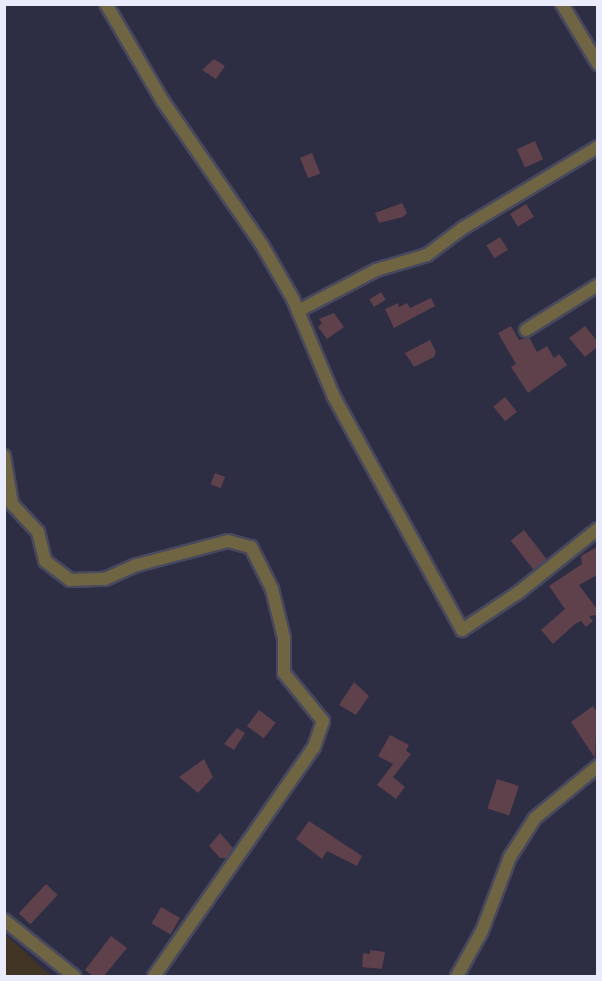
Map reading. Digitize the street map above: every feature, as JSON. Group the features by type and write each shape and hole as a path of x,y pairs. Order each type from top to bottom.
{"street":[{"path":"106,4 162,100 262,244 298,311 334,397 462,630 519,592 597,529"},
{"path":"562,4 597,64"},
{"path":"298,311 376,270 427,255 463,228 597,147"},
{"path":"526,330 597,285"},
{"path":"4,456 12,504 38,532 45,561 70,580 105,579 137,565 228,541 251,547 272,589 284,638 284,673 323,721 314,747 154,976"},
{"path":"457,976 482,931 510,857 535,818 597,766"},
{"path":"4,920 74,976"}],"shaded area":[{"path":"5,934 51,976 5,976"}],"building":[{"path":"214,59 225,66 216,79 202,70"},
{"path":"535,141 543,159 525,167 517,149"},
{"path":"312,153 320,173 308,178 300,158"},
{"path":"402,203 407,213 403,217 379,223 375,213"},
{"path":"526,204 534,217 518,227 510,214"},
{"path":"500,237 508,250 494,258 486,245"},
{"path":"381,292 386,300 374,307 369,299"},
{"path":"431,298 435,306 394,328 385,309 398,303 399,307 407,303 410,308"},
{"path":"334,313 344,327 327,339 318,327 322,323 319,319"},
{"path":"511,326 519,340 529,337 537,352 547,346 554,358 559,354 567,365 528,393 511,367 516,364 498,333"},
{"path":"585,326 597,341 597,347 585,357 569,338"},
{"path":"430,340 436,352 434,357 414,367 405,353"},
{"path":"505,397 517,412 505,421 493,406"},
{"path":"215,473 225,477 221,488 211,484"},
{"path":"524,530 547,559 533,570 511,540"},
{"path":"597,547 597,575 579,585 597,609 597,615 589,616 593,621 586,627 581,621 575,624 553,644 541,630 565,609 549,586 582,564 581,556"},
{"path":"354,682 369,696 356,715 339,705"},
{"path":"593,706 597,712 595,758 571,722"},
{"path":"259,710 276,723 264,739 247,726"},
{"path":"237,728 245,733 234,750 224,744"},
{"path":"390,735 409,745 406,751 411,754 393,777 405,787 396,799 377,785 393,764 378,756"},
{"path":"204,759 213,777 198,793 179,777"},
{"path":"497,779 519,786 509,816 487,808"},
{"path":"309,821 362,856 357,866 327,851 322,859 296,839"},
{"path":"220,833 233,848 226,858 220,858 209,846"},
{"path":"46,884 58,895 30,924 19,913"},
{"path":"161,907 180,918 171,934 152,923"},
{"path":"111,936 127,948 104,976 93,976 85,970"},
{"path":"370,950 385,952 382,969 362,967 363,953 370,954"}]}
